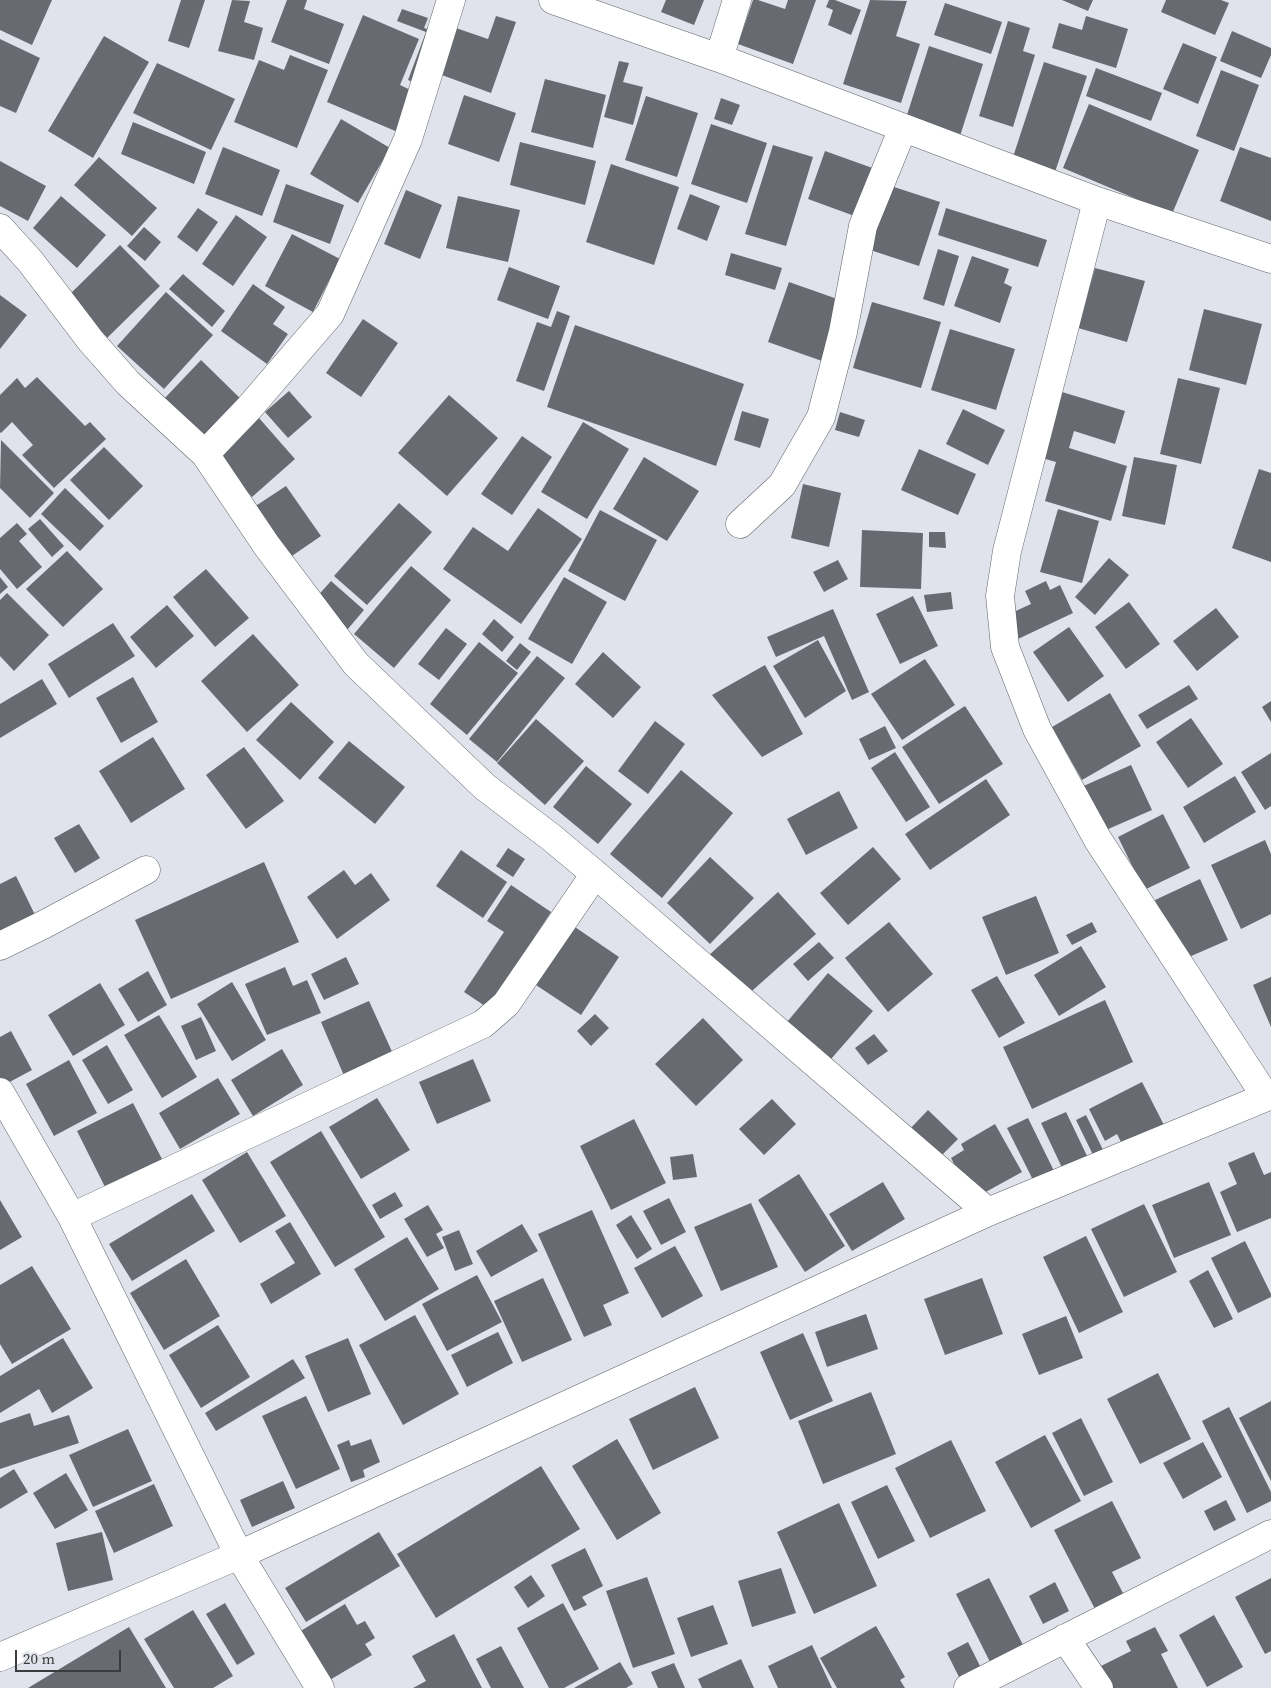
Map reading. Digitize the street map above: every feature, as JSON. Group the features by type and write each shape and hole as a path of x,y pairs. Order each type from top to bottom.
{"street":[{"path":"205,454 249,408 330,314 408,140 451,0"},
{"path":"553,0 719,58 1097,201 1271,259"},
{"path":"719,58 737,0"},
{"path":"740,524 782,485 820,417 843,332 863,226 903,128"},
{"path":"0,1658 239,1555 988,1212 1268,1096 1098,840 1037,729 1005,647 1000,596 1007,551 1097,201"},
{"path":"0,228 30,261 91,341 115,369 205,454 267,546 356,664 485,787 552,838 595,874 988,1212"},
{"path":"0,946 146,870"},
{"path":"72,1217 483,1024 506,1004 595,874"},
{"path":"0,1092 72,1217 239,1555 320,1688"},
{"path":"968,1688 1271,1534"},
{"path":"1065,1638 1099,1688"}],"building":[{"path":"0,0 52,0 32,45 0,30"},
{"path":"181,0 205,0 189,48 168,41"},
{"path":"232,0 250,1 244,22 263,28 254,60 218,51"},
{"path":"287,0 307,0 304,9 344,24 329,64 271,42"},
{"path":"666,0 704,0 694,25 661,12"},
{"path":"753,0 785,9 788,0 816,0 793,64 738,44"},
{"path":"829,0 835,0 861,10 851,35 828,25 833,10 826,7"},
{"path":"870,0 907,1 896,36 920,44 901,103 843,84"},
{"path":"1062,0 1093,0 1088,11"},
{"path":"1166,0 1221,0 1229,3 1215,35 1161,12"},
{"path":"945,3 1002,22 991,54 934,35"},
{"path":"402,9 428,18 424,28 439,33 420,85 408,80 426,32 397,21"},
{"path":"363,15 419,39 400,85 417,93 400,133 327,102"},
{"path":"496,16 516,22 491,93 439,74 456,28 488,39"},
{"path":"1086,16 1128,29 1116,68 1052,48 1059,23 1082,30"},
{"path":"1008,21 1030,28 1023,51 1035,55 1013,127 979,116"},
{"path":"1232,31 1271,48 1271,55 1261,78 1220,61"},
{"path":"104,36 149,62 93,158 48,131"},
{"path":"0,39 40,58 16,113 0,106"},
{"path":"1183,43 1217,57 1198,104 1163,89"},
{"path":"929,46 983,64 960,136 906,118"},
{"path":"290,55 328,70 297,148 234,122 259,60 284,70"},
{"path":"619,61 629,63 623,82 643,87 633,125 604,117"},
{"path":"1044,62 1087,76 1055,172 1013,157"},
{"path":"157,63 235,99 211,150 133,113"},
{"path":"1096,68 1162,93 1151,121 1086,96"},
{"path":"1221,70 1259,85 1234,151 1196,136"},
{"path":"545,79 606,95 593,148 531,132"},
{"path":"464,95 516,113 499,162 448,144"},
{"path":"646,96 698,113 677,177 625,160"},
{"path":"721,98 740,105 732,125 714,119"},
{"path":"1089,104 1199,150 1172,214 1063,168"},
{"path":"341,119 390,148 358,203 310,174"},
{"path":"133,122 206,152 194,184 121,154"},
{"path":"711,124 767,143 747,203 691,184"},
{"path":"520,142 596,161 585,205 510,185"},
{"path":"773,145 813,157 786,246 745,234"},
{"path":"223,147 280,170 262,216 205,194"},
{"path":"1240,147 1271,158 1271,221 1220,201"},
{"path":"825,151 878,170 860,218 808,199"},
{"path":"99,157 157,208 132,236 74,185"},
{"path":"0,161 46,186 28,221 0,206"},
{"path":"611,164 679,187 654,265 586,242"},
{"path":"286,184 344,205 330,244 273,222"},
{"path":"888,185 940,202 919,266 867,249"},
{"path":"406,190 442,205 420,259 384,244"},
{"path":"690,194 720,206 707,241 677,229"},
{"path":"61,196 106,235 77,268 33,228"},
{"path":"458,196 520,210 508,262 446,248"},
{"path":"198,208 218,222 197,252 177,237"},
{"path":"946,208 1047,240 1038,267 938,235"},
{"path":"236,215 267,237 233,286 202,264"},
{"path":"144,227 161,242 145,261 127,246"},
{"path":"292,234 340,259 313,312 265,286"},
{"path":"120,245 160,286 107,338 67,297"},
{"path":"938,249 959,256 944,306 923,299"},
{"path":"731,253 782,268 775,290 725,275"},
{"path":"972,256 1009,269 1004,283 1012,287 1000,323 954,306"},
{"path":"509,267 560,286 548,319 497,300"},
{"path":"1095,268 1145,281 1127,342 1078,328"},
{"path":"183,274 225,311 212,327 169,289"},
{"path":"789,282 843,301 822,361 768,342"},
{"path":"253,284 285,307 273,324 288,334 267,364 221,331"},
{"path":"166,292 213,335 164,389 117,346"},
{"path":"0,295 27,315 0,349"},
{"path":"872,302 941,322 921,388 853,368"},
{"path":"1204,309 1262,324 1246,385 1189,370"},
{"path":"557,311 570,316 544,391 516,381 537,322 551,327"},
{"path":"363,319 398,343 361,397 326,373"},
{"path":"575,325 744,384 716,466 547,407"},
{"path":"950,329 1015,349 996,410 931,390"},
{"path":"201,360 245,403 206,442 163,400"},
{"path":"37,377 85,426 90,422 106,439 54,488 22,455 33,445 12,422 0,432 0,395 17,378 25,388"},
{"path":"1178,378 1220,388 1201,464 1160,454"},
{"path":"289,391 312,417 288,438 265,412"},
{"path":"1062,392 1125,411 1115,444 1074,431 1069,448 1127,466 1111,521 1045,501 1056,462 1042,458"},
{"path":"449,395 498,438 447,496 398,453"},
{"path":"963,409 1005,430 988,465 946,444"},
{"path":"742,411 769,419 760,448 734,440"},
{"path":"840,412 865,420 859,437 835,430"},
{"path":"259,418 295,459 252,497 216,457"},
{"path":"583,422 629,449 587,519 541,492"},
{"path":"522,436 552,457 512,515 481,494"},
{"path":"1,440 54,493 30,518 0,488"},
{"path":"104,447 143,486 109,520 70,480"},
{"path":"919,449 976,474 958,515 901,490"},
{"path":"644,457 699,491 667,541 613,509"},
{"path":"1134,457 1177,465 1165,525 1122,516"},
{"path":"1259,469 1271,473 1271,562 1232,548"},
{"path":"803,484 841,493 829,547 791,538"},
{"path":"286,486 321,536 286,560 251,509"},
{"path":"65,488 104,526 80,551 41,514"},
{"path":"399,503 432,532 367,605 334,576"},
{"path":"538,508 582,539 521,624 443,569 473,527 508,551"},
{"path":"1058,509 1099,521 1082,583 1040,572"},
{"path":"600,510 657,540 625,601 568,571"},
{"path":"40,519 64,546 52,557 28,529"},
{"path":"17,523 27,534 19,541 42,567 17,589 0,569 0,538"},
{"path":"862,530 923,533 921,589 860,587"},
{"path":"929,532 945,532 946,548 929,547"},
{"path":"67,551 103,589 63,627 26,589"},
{"path":"1109,558 1129,575 1095,615 1075,597"},
{"path":"838,560 848,579 824,592 813,572"},
{"path":"411,566 451,600 394,668 354,634"},
{"path":"206,569 249,618 215,647 173,597"},
{"path":"0,577 8,587 0,594"},
{"path":"564,577 607,602 572,664 528,639"},
{"path":"331,581 364,610 347,630 313,601"},
{"path":"1046,581 1050,590 1060,585 1073,613 1018,639 1007,615 1031,604 1025,591"},
{"path":"951,592 953,609 927,612 924,595"},
{"path":"7,593 49,635 14,671 0,656 0,600"},
{"path":"913,596 938,646 900,664 876,614"},
{"path":"1129,602 1160,644 1126,669 1095,627"},
{"path":"167,605 194,636 156,668 130,637"},
{"path":"1216,608 1239,637 1197,671 1173,641"},
{"path":"833,609 869,692 852,700 824,636 776,657 767,637"},
{"path":"494,619 514,637 502,652 482,634"},
{"path":"113,623 135,656 69,698 48,664"},
{"path":"1069,627 1104,676 1068,702 1033,652"},
{"path":"446,628 467,644 439,680 418,664"},
{"path":"253,634 299,685 247,732 201,681"},
{"path":"818,640 846,691 805,718 773,666"},
{"path":"479,642 518,673 467,735 430,704"},
{"path":"520,643 531,652 517,670 506,661"},
{"path":"603,652 641,687 613,718 575,684"},
{"path":"537,656 565,678 497,762 469,739"},
{"path":"925,659 955,705 902,740 871,694"},
{"path":"765,665 803,734 762,757 712,695"},
{"path":"133,677 158,722 121,743 96,698"},
{"path":"42,679 57,704 0,738 0,704"},
{"path":"1189,685 1198,699 1147,729 1138,715"},
{"path":"1110,693 1141,746 1082,780 1052,727"},
{"path":"1271,701 1271,722 1262,707"},
{"path":"291,702 334,742 300,780 256,740"},
{"path":"965,706 1003,764 939,804 902,747"},
{"path":"1191,718 1223,764 1188,788 1156,742"},
{"path":"536,719 584,761 545,805 497,763"},
{"path":"655,721 685,744 648,794 618,771"},
{"path":"885,726 896,748 869,760 859,739"},
{"path":"153,737 185,789 131,823 99,771"},
{"path":"349,741 405,787 375,824 318,778"},
{"path":"244,747 284,801 246,829 206,775"},
{"path":"895,752 930,807 906,822 871,768"},
{"path":"1271,753 1271,806 1265,810 1241,772"},
{"path":"1131,765 1152,810 1099,833 1079,788"},
{"path":"586,766 632,804 598,844 553,807"},
{"path":"681,770 733,813 662,898 610,854"},
{"path":"1235,776 1256,812 1204,843 1183,807"},
{"path":"986,779 1010,815 930,870 905,834"},
{"path":"839,791 858,828 806,855 787,819"},
{"path":"1163,814 1190,868 1144,890 1118,837"},
{"path":"79,824 100,858 75,873 54,838"},
{"path":"1265,840 1271,854 1271,914 1241,929 1211,865"},
{"path":"873,847 901,879 848,925 820,893"},
{"path":"508,848 525,859 513,877 496,866"},
{"path":"461,850 507,882 483,918 436,886"},
{"path":"710,857 754,898 710,944 667,903"},
{"path":"264,862 299,942 171,999 135,920"},
{"path":"344,870 355,885 371,873 390,900 337,939 307,897"},
{"path":"16,876 37,919 0,937 0,884"},
{"path":"1200,879 1228,940 1182,960 1155,900"},
{"path":"511,885 551,912 488,1008 464,992 504,932 487,921"},
{"path":"778,892 816,934 744,998 707,957"},
{"path":"1036,896 1059,953 1006,975 982,917"},
{"path":"889,922 933,974 888,1012 845,958"},
{"path":"1092,922 1097,932 1072,945 1066,935"},
{"path":"569,923 619,957 581,1015 530,981"},
{"path":"819,942 834,958 808,981 793,964"},
{"path":"1081,946 1106,987 1059,1016 1034,975"},
{"path":"346,957 359,984 324,1000 311,974"},
{"path":"285,967 293,986 307,980 321,1013 267,1035 245,984"},
{"path":"148,971 167,1005 138,1022 118,989"},
{"path":"828,973 873,1011 831,1059 787,1022"},
{"path":"997,976 1025,1023 999,1038 971,990"},
{"path":"1271,977 1271,1027 1253,985"},
{"path":"232,982 266,1040 232,1061 197,1004"},
{"path":"100,983 125,1025 73,1056 48,1015"},
{"path":"1105,1000 1133,1062 1032,1109 1003,1047"},
{"path":"369,1001 394,1056 345,1078 321,1022"},
{"path":"595,1014 609,1028 591,1046 577,1031"},
{"path":"159,1015 197,1077 162,1098 124,1035"},
{"path":"201,1017 216,1051 196,1060 181,1026"},
{"path":"703,1018 743,1060 696,1106 655,1064"},
{"path":"11,1031 32,1070 4,1085 0,1077 0,1037"},
{"path":"874,1034 888,1051 868,1065 855,1048"},
{"path":"107,1045 133,1090 108,1104 82,1060"},
{"path":"282,1049 303,1085 253,1116 231,1080"},
{"path":"473,1059 491,1101 437,1124 419,1082"},
{"path":"69,1060 97,1113 54,1136 26,1084"},
{"path":"218,1078 240,1114 180,1149 159,1113"},
{"path":"1142,1082 1165,1127 1124,1148 1117,1134 1105,1141 1089,1109"},
{"path":"377,1098 410,1150 361,1179 329,1127"},
{"path":"772,1099 796,1124 764,1155 739,1129"},
{"path":"133,1103 163,1161 106,1189 77,1131"},
{"path":"928,1110 958,1139 935,1162 906,1133"},
{"path":"1066,1112 1089,1160 1064,1172 1041,1123"},
{"path":"1086,1115 1105,1154 1095,1159 1076,1120"},
{"path":"1028,1118 1055,1173 1034,1182 1007,1128"},
{"path":"634,1119 666,1183 611,1210 580,1146"},
{"path":"995,1124 1022,1172 973,1199 951,1158 964,1150 961,1144"},
{"path":"321,1131 385,1237 335,1267 270,1162"},
{"path":"247,1152 286,1216 240,1243 202,1180"},
{"path":"1254,1152 1264,1175 1271,1172 1271,1218 1237,1232 1220,1192 1237,1184 1228,1163"},
{"path":"693,1154 697,1177 673,1180 670,1157"},
{"path":"799,1174 845,1246 805,1272 758,1200"},
{"path":"883,1182 905,1219 852,1251 829,1214"},
{"path":"1209,1182 1231,1235 1174,1258 1152,1205"},
{"path":"395,1192 403,1206 380,1219 372,1205"},
{"path":"192,1194 215,1231 132,1281 109,1244"},
{"path":"669,1198 686,1232 661,1245 643,1211"},
{"path":"0,1200 22,1237 0,1250"},
{"path":"751,1203 778,1267 721,1291 694,1227"},
{"path":"1144,1204 1177,1272 1124,1297 1091,1229"},
{"path":"428,1205 443,1230 436,1234 444,1248 427,1257 404,1219"},
{"path":"592,1210 629,1293 603,1305 612,1325 584,1337 538,1234"},
{"path":"631,1215 652,1249 637,1259 616,1225"},
{"path":"290,1222 321,1274 271,1304 260,1284 295,1263 275,1231"},
{"path":"522,1224 538,1251 491,1277 476,1251"},
{"path":"459,1230 473,1264 455,1271 442,1237"},
{"path":"1086,1236 1123,1312 1079,1333 1043,1257"},
{"path":"407,1237 439,1289 385,1321 354,1269"},
{"path":"1245,1241 1271,1297 1238,1313 1211,1258"},
{"path":"675,1246 703,1296 662,1318 634,1268"},
{"path":"186,1259 220,1316 164,1350 130,1293"},
{"path":"32,1266 71,1329 12,1364 0,1344 0,1285"},
{"path":"1208,1270 1233,1319 1214,1328 1189,1281"},
{"path":"477,1275 502,1322 447,1351 422,1304"},
{"path":"543,1278 572,1340 522,1362 494,1301"},
{"path":"982,1278 1003,1334 945,1355 924,1299"},
{"path":"866,1314 878,1349 827,1367 815,1332"},
{"path":"415,1315 459,1394 403,1425 359,1345"},
{"path":"1066,1316 1083,1358 1039,1375 1022,1334"},
{"path":"218,1325 250,1377 201,1408 169,1355"},
{"path":"498,1332 513,1363 467,1387 451,1355"},
{"path":"803,1333 833,1401 790,1420 760,1352"},
{"path":"63,1338 93,1388 52,1413 39,1389 0,1413 0,1376"},
{"path":"348,1338 371,1394 328,1412 305,1356"},
{"path":"293,1359 305,1378 216,1431 205,1413"},
{"path":"1158,1373 1191,1439 1140,1464 1107,1399"},
{"path":"695,1387 719,1438 653,1470 629,1419"},
{"path":"871,1392 896,1454 823,1484 798,1421"},
{"path":"306,1396 340,1469 296,1489 262,1416"},
{"path":"1271,1401 1271,1481 1239,1418"},
{"path":"1229,1407 1271,1492 1271,1501 1247,1513 1202,1421"},
{"path":"30,1413 34,1426 69,1415 79,1443 0,1469 0,1423"},
{"path":"1081,1418 1113,1482 1084,1496 1052,1433"},
{"path":"128,1429 152,1481 93,1507 69,1455"},
{"path":"1045,1435 1081,1501 1031,1528 995,1462"},
{"path":"371,1439 380,1462 363,1470 365,1477 351,1482 337,1445 349,1440 351,1446"},
{"path":"617,1439 661,1513 617,1540 572,1466"},
{"path":"951,1440 986,1511 930,1538 895,1468"},
{"path":"1203,1442 1222,1477 1183,1499 1163,1463"},
{"path":"541,1466 580,1529 436,1618 397,1554"},
{"path":"14,1469 28,1492 0,1509 0,1478"},
{"path":"66,1473 88,1510 55,1529 33,1493"},
{"path":"283,1481 295,1508 252,1527 240,1500"},
{"path":"154,1484 173,1526 114,1553 95,1511"},
{"path":"887,1485 915,1541 878,1559 851,1502"},
{"path":"1226,1500 1236,1520 1214,1531 1204,1511"},
{"path":"1112,1501 1141,1558 1112,1572 1124,1595 1095,1609 1054,1530"},
{"path":"839,1503 877,1586 814,1614 777,1532"},
{"path":"102,1532 113,1580 68,1591 56,1543"},
{"path":"379,1532 400,1566 306,1622 285,1588"},
{"path":"585,1548 603,1586 582,1597 587,1605 574,1611 551,1565"},
{"path":"781,1568 796,1613 752,1627 738,1581"},
{"path":"531,1575 545,1596 528,1608 514,1587"},
{"path":"647,1577 675,1654 633,1668 606,1591"},
{"path":"989,1578 1023,1645 990,1662 956,1594"},
{"path":"1271,1578 1271,1651 1265,1654 1235,1597"},
{"path":"1055,1582 1069,1611 1043,1624 1029,1596"},
{"path":"225,1603 255,1654 237,1665 206,1614"},
{"path":"563,1603 599,1669 564,1688 549,1688 517,1628"},
{"path":"345,1604 357,1625 365,1621 375,1638 365,1644 372,1655 328,1681 299,1632"},
{"path":"713,1605 728,1644 691,1657 677,1618"},
{"path":"193,1610 233,1676 213,1688 174,1688 144,1639"},
{"path":"1214,1615 1243,1667 1207,1687 1179,1635"},
{"path":"876,1626 905,1677 900,1680 905,1688 837,1688 820,1658"},
{"path":"129,1627 166,1688 28,1688"},
{"path":"1155,1627 1168,1651 1161,1654 1178,1688 1112,1688 1101,1666 1131,1651 1126,1641"},
{"path":"454,1634 482,1688 413,1688 426,1681 412,1656"},
{"path":"968,1642 981,1668 960,1679 947,1653"},
{"path":"812,1645 832,1688 778,1688 768,1666"},
{"path":"501,1646 524,1688 491,1688 476,1659"},
{"path":"741,1659 754,1688 702,1688 698,1679"},
{"path":"620,1662 633,1684 626,1688 574,1688"},
{"path":"674,1663 685,1688 658,1688 651,1672"}]}
